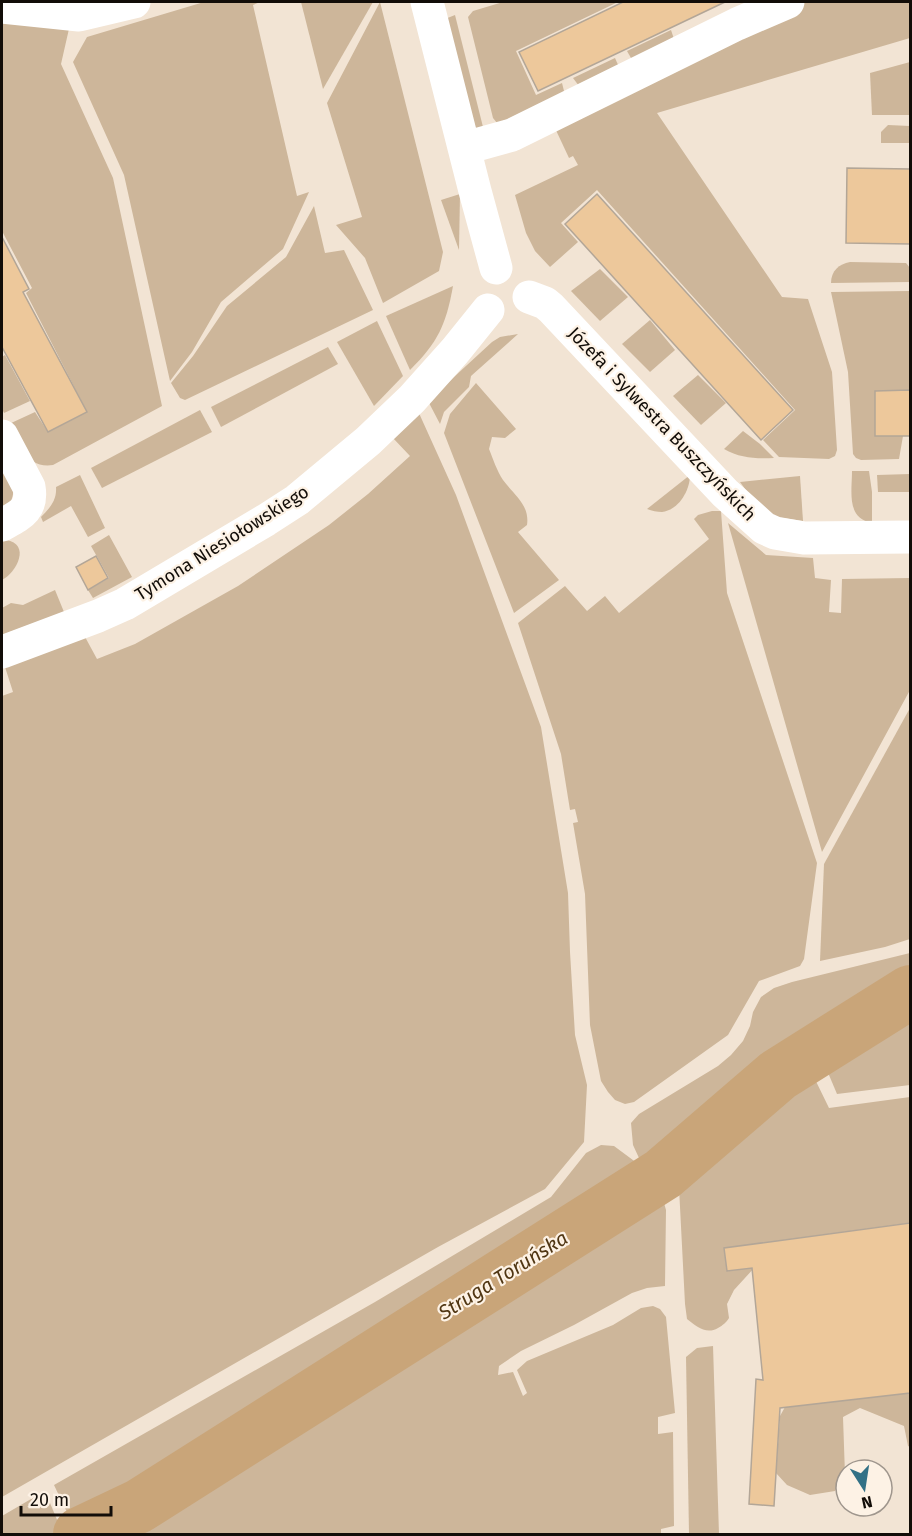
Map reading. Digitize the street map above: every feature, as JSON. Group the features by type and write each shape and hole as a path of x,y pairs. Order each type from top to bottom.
{"street":[{"path":"2,7 79,15 134,2"},
{"path":"427,2 496,268"},
{"path":"465,148 512,135 738,24 788,2"},
{"path":"496,268 514,269 526,280 529,297 520,311 505,317 498,316 480,301 480,286 483,278 496,268"},
{"name":"Józefa i Sylwestra Buszczyńskich","path":"529,297 545,303 725,493 764,528 775,533 804,538 910,537"},
{"name":"Tymona Niesiołowskiego","path":"2,652 125,604 297,500 368,441 412,399 488,310"},
{"path":"2,436 29,487 30,495 29,503 23,512 2,525"}],"shaded area":[{"path":"204,2 260,2 253,5 297,196 309,192 283,249 221,302 192,352 170,381 124,175 73,62 87,37"},
{"path":"301,2 373,2 323,89"},
{"path":"380,2 443,252 439,271 383,303 365,258 336,225 362,217 327,103"},
{"path":"503,2 618,2 516,51 536,95 562,83 563,99 497,123 493,118 468,17 473,11"},
{"path":"803,2 910,2 910,38 657,113 782,297 808,299 832,372 837,450 835,456 829,459 779,457 763,440 795,410 597,190 561,223 578,242 550,267 535,251 526,233 515,195 578,165 573,156 569,158 554,126"},
{"path":"2,14 71,20 61,64 113,178 162,406 53,465 36,463 30,459 9,424 35,412 48,432 87,412 26,293 32,288 2,231"},
{"path":"455,15 485,135 475,137 445,19"},
{"path":"671,30 674,39 635,61 631,58 627,51"},
{"path":"615,58 619,67 582,90 573,78"},
{"path":"910,62 910,115 872,115 870,73"},
{"path":"888,125 910,126 910,143 881,143 881,132"},
{"path":"460,194 459,250 441,200"},
{"path":"314,206 325,253 344,250 373,310 185,400 180,398 171,383 193,356 227,306 286,257"},
{"path":"850,262 906,263 910,268 910,282 831,283 836,269"},
{"path":"600,269 628,297 600,321 571,291"},
{"path":"453,286 444,322 439,332 428,351 410,370 386,316"},
{"path":"910,291 910,390 875,391 875,436 903,436 899,459 861,460 853,454 848,372 831,292"},
{"path":"650,320 675,350 650,372 622,344"},
{"path":"377,321 403,376 374,406 337,342"},
{"path":"518,334 471,376 469,387 444,412 440,424 428,401 492,342 500,337"},
{"path":"328,347 338,364 221,427 211,407"},
{"path":"5,355 30,401 4,413 2,409 2,357"},
{"path":"698,375 726,403 701,425 673,396"},
{"path":"476,383 516,429 505,438 492,437 489,449 501,476 524,506 527,525 518,532 559,580 514,613 444,433 450,414"},
{"path":"200,410 212,432 102,488 91,468"},
{"path":"418,411 456,495 541,727 568,893 575,1035 587,1085 584,1142 545,1189 438,1247 2,1497 2,696 13,692 5,667 84,635 97,659 135,644 238,586 329,525 410,456 392,437"},
{"path":"743,431 774,458 748,457 724,449"},
{"path":"2,462 15,487 8,513 2,516"},
{"path":"852,471 869,471 872,523 858,516 854,510 851,495"},
{"path":"910,474 910,492 878,492 877,475"},
{"path":"80,475 105,528 88,537 71,506 43,522 41,517 52,504 56,487"},
{"path":"690,475 686,493 674,507 662,512 647,509"},
{"path":"800,476 803,521 776,517 758,507 740,482"},
{"path":"721,511 727,593 817,863 804,959 800,966 759,981 728,1035 634,1102 625,1104 615,1100 601,1081 590,1025 585,894 573,823 578,822 575,809 570,810 561,754 518,623 565,586 587,611 605,596 619,613 709,539 694,519 698,515"},
{"path":"728,523 766,555 813,558 815,578 831,580 829,612 841,613 842,579 910,578 910,690 822,852"},
{"path":"109,535 132,577 93,598 88,590 109,578 91,546"},
{"path":"2,541 14,543 20,552 16,565 2,580"},
{"path":"55,590 64,612 2,635 2,608 11,603 23,605"},
{"path":"910,708 910,939 885,947 820,961 824,864"},
{"path":"910,953 910,985 780,1066 721,1115 639,1158 633,1145 631,1123 639,1114 718,1066 731,1055 743,1041 761,997 774,988 792,982"},
{"path":"910,1003 910,1085 837,1094 821,1056"},
{"path":"809,1067 829,1108 910,1097 910,1223 724,1248 727,1271 755,1267 734,1290 727,1304 729,1318 727,1321 714,1330 701,1329 687,1319 678,1168 784,1076"},
{"path":"601,1145 614,1146 645,1169 641,1181 75,1529 54,1485 375,1302 551,1197 586,1153"},
{"path":"659,1185 666,1210 665,1286 632,1293 521,1351 499,1366 498,1375 513,1372 523,1396 527,1393 517,1370 527,1361 613,1325 641,1308 653,1306 660,1309 666,1317 675,1413 658,1417 658,1434 673,1432 674,1526 661,1529 661,1534 96,1534 146,1511 590,1226"},
{"path":"713,1346 719,1534 689,1534 686,1357 697,1348"},
{"path":"910,1393 910,1447 904,1426 860,1408 843,1417 844,1458 834,1458 834,1491 810,1495 787,1485 776,1473 780,1416 785,1407"},
{"path":"43,1492 63,1534 2,1534 2,1516"}],"building":[{"path":"623,2 725,2 538,91 519,52"},
{"path":"847,168 910,169 910,244 846,243"},
{"path":"597,194 793,410 761,440 565,224"},
{"path":"2,237 29,289 23,292 87,412 48,432 2,347"},
{"path":"910,390 910,436 875,436 875,391"},
{"path":"96,556 108,578 88,590 76,567"},
{"path":"910,1223 910,1393 780,1408 774,1506 749,1504 756,1379 763,1380 752,1268 727,1271 724,1248"}],"waterway":[{"name":"Struga Toruńska","path":"80,1534 139,1506 663,1174 778,1075 910,992"}]}
